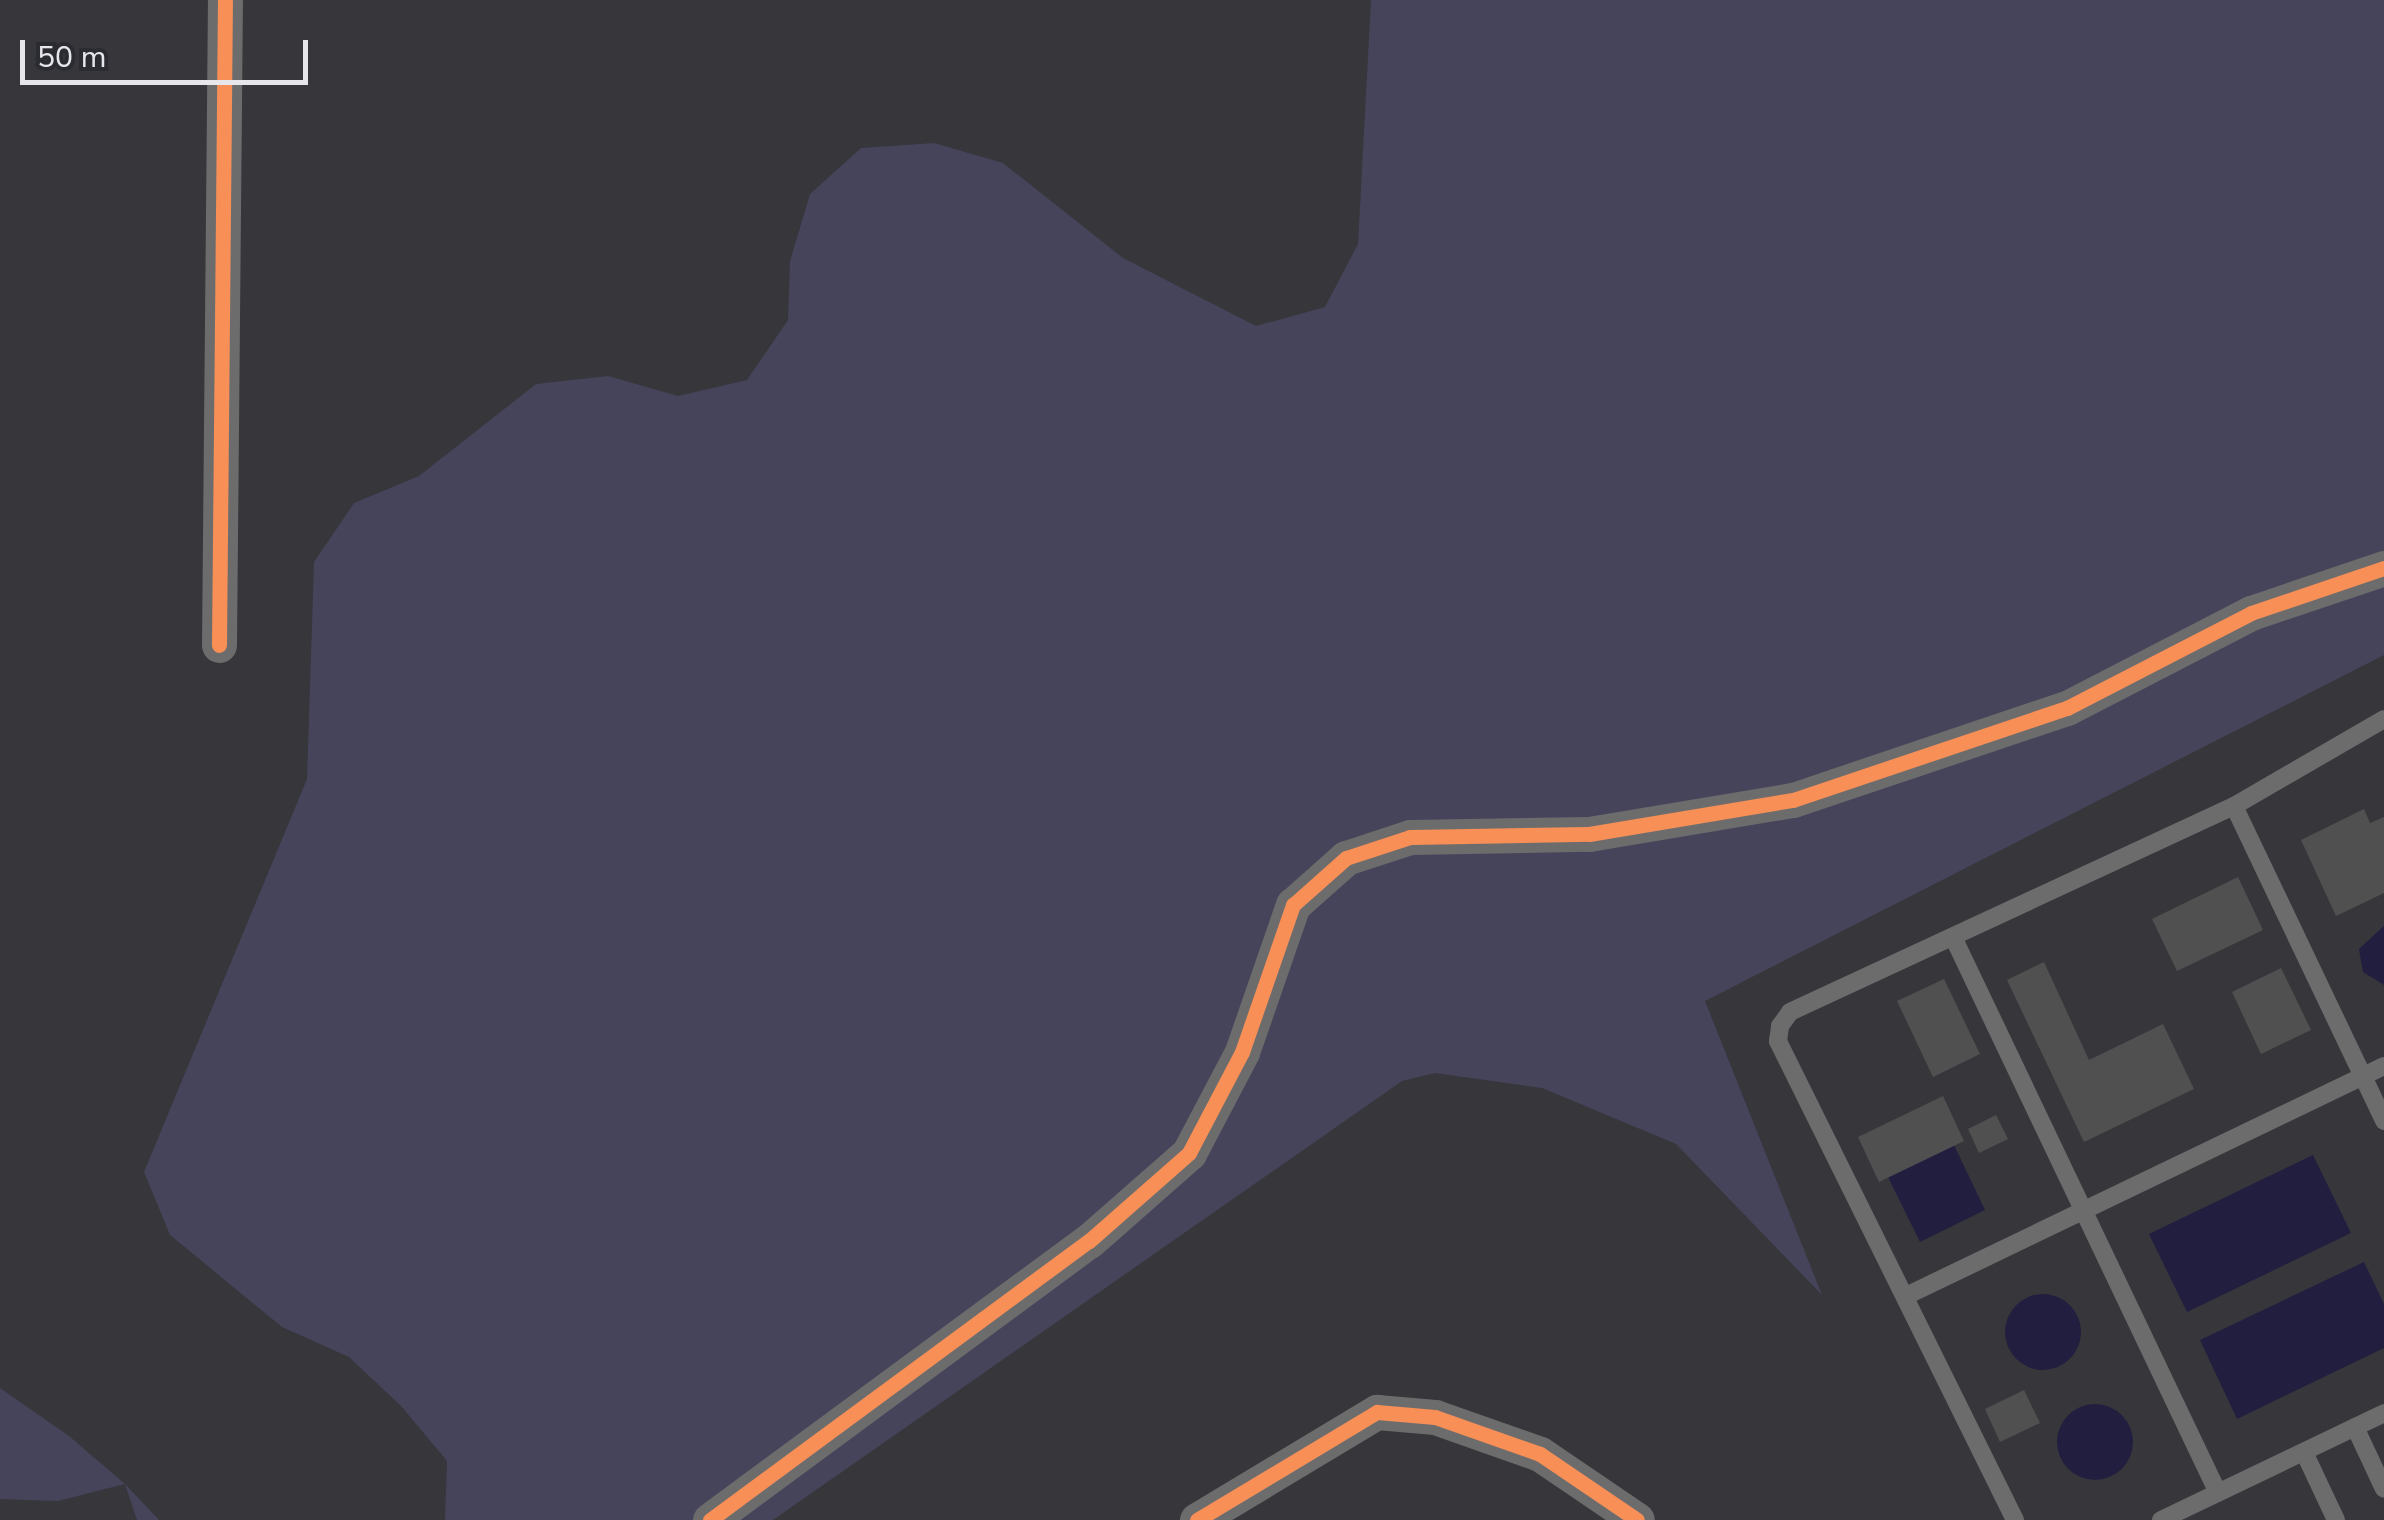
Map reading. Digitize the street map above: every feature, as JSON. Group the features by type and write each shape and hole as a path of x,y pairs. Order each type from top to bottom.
{"street":[{"path":"219,646 225,0"},
{"path":"710,1520 1089,1240 1189,1153 1242,1052 1293,905 1346,858 1410,838 1589,834 1793,800 2066,708 2251,613 2384,568"},
{"path":"1198,1520 1377,1412 1435,1416 1540,1454 1637,1520"}],"lane":[{"path":"2015,1520 1908,1296 1778,1041 1780,1026 1790,1012 1955,942 2234,806 2384,719"},
{"path":"2234,806 2384,1121"},
{"path":"1955,942 2218,1492"},
{"path":"1908,1296 2384,1066"},
{"path":"2162,1520 2384,1413"},
{"path":"2355,1428 2384,1488"},
{"path":"2304,1452 2336,1520"}],"shaded area":[{"path":"1371,0 2384,0 2384,655 1705,1001 1822,1295 1676,1144 1542,1088 1435,1073 1402,1081 773,1520 445,1520 447,1461 401,1406 349,1357 282,1327 170,1235 144,1172 307,779 314,562 354,503 419,476 536,384 608,376 678,396 747,380 788,320 790,261 810,194 861,148 934,143 1003,163 1123,258 1256,326 1325,307 1358,244"},
{"path":"2384,926 2384,985 2363,972 2359,949"},
{"path":"1954,1145 1985,1210 1920,1242 1888,1177"},
{"path":"2313,1155 2351,1233 2187,1312 2149,1234"},
{"path":"2364,1262 2384,1304 2384,1348 2237,1419 2200,1340"},
{"path":"2043,1294 2070,1305 2081,1332 2070,1359 2043,1370 2016,1359 2005,1332 2016,1305"},
{"path":"0,1388 69,1436 125,1484 58,1501 0,1499"},
{"path":"2095,1404 2122,1415 2133,1442 2122,1469 2095,1480 2068,1469 2057,1442 2068,1415"},
{"path":"125,1484 159,1520 137,1520"}],"building":[{"path":"2364,809 2370,823 2384,817 2384,893 2336,916 2301,840"},
{"path":"2238,877 2263,930 2177,971 2152,919"},
{"path":"2044,962 2089,1060 2163,1024 2194,1089 2084,1142 2007,980"},
{"path":"2281,968 2311,1030 2261,1054 2232,992"},
{"path":"1944,979 1980,1054 1933,1077 1897,1001"},
{"path":"1943,1096 1964,1141 1879,1182 1858,1137"},
{"path":"1996,1115 2008,1139 1979,1153 1968,1129"},
{"path":"2024,1390 2040,1423 2000,1442 1985,1409"}],"cycle path":[{"path":"219,645 225,0"},
{"path":"710,1520 1089,1241 1189,1153 1242,1052 1293,905 1346,858 1410,837 1589,834 1793,800 2067,708 2251,613 2384,568"},
{"path":"1197,1520 1377,1412 1435,1417 1540,1454 1637,1520"}]}
